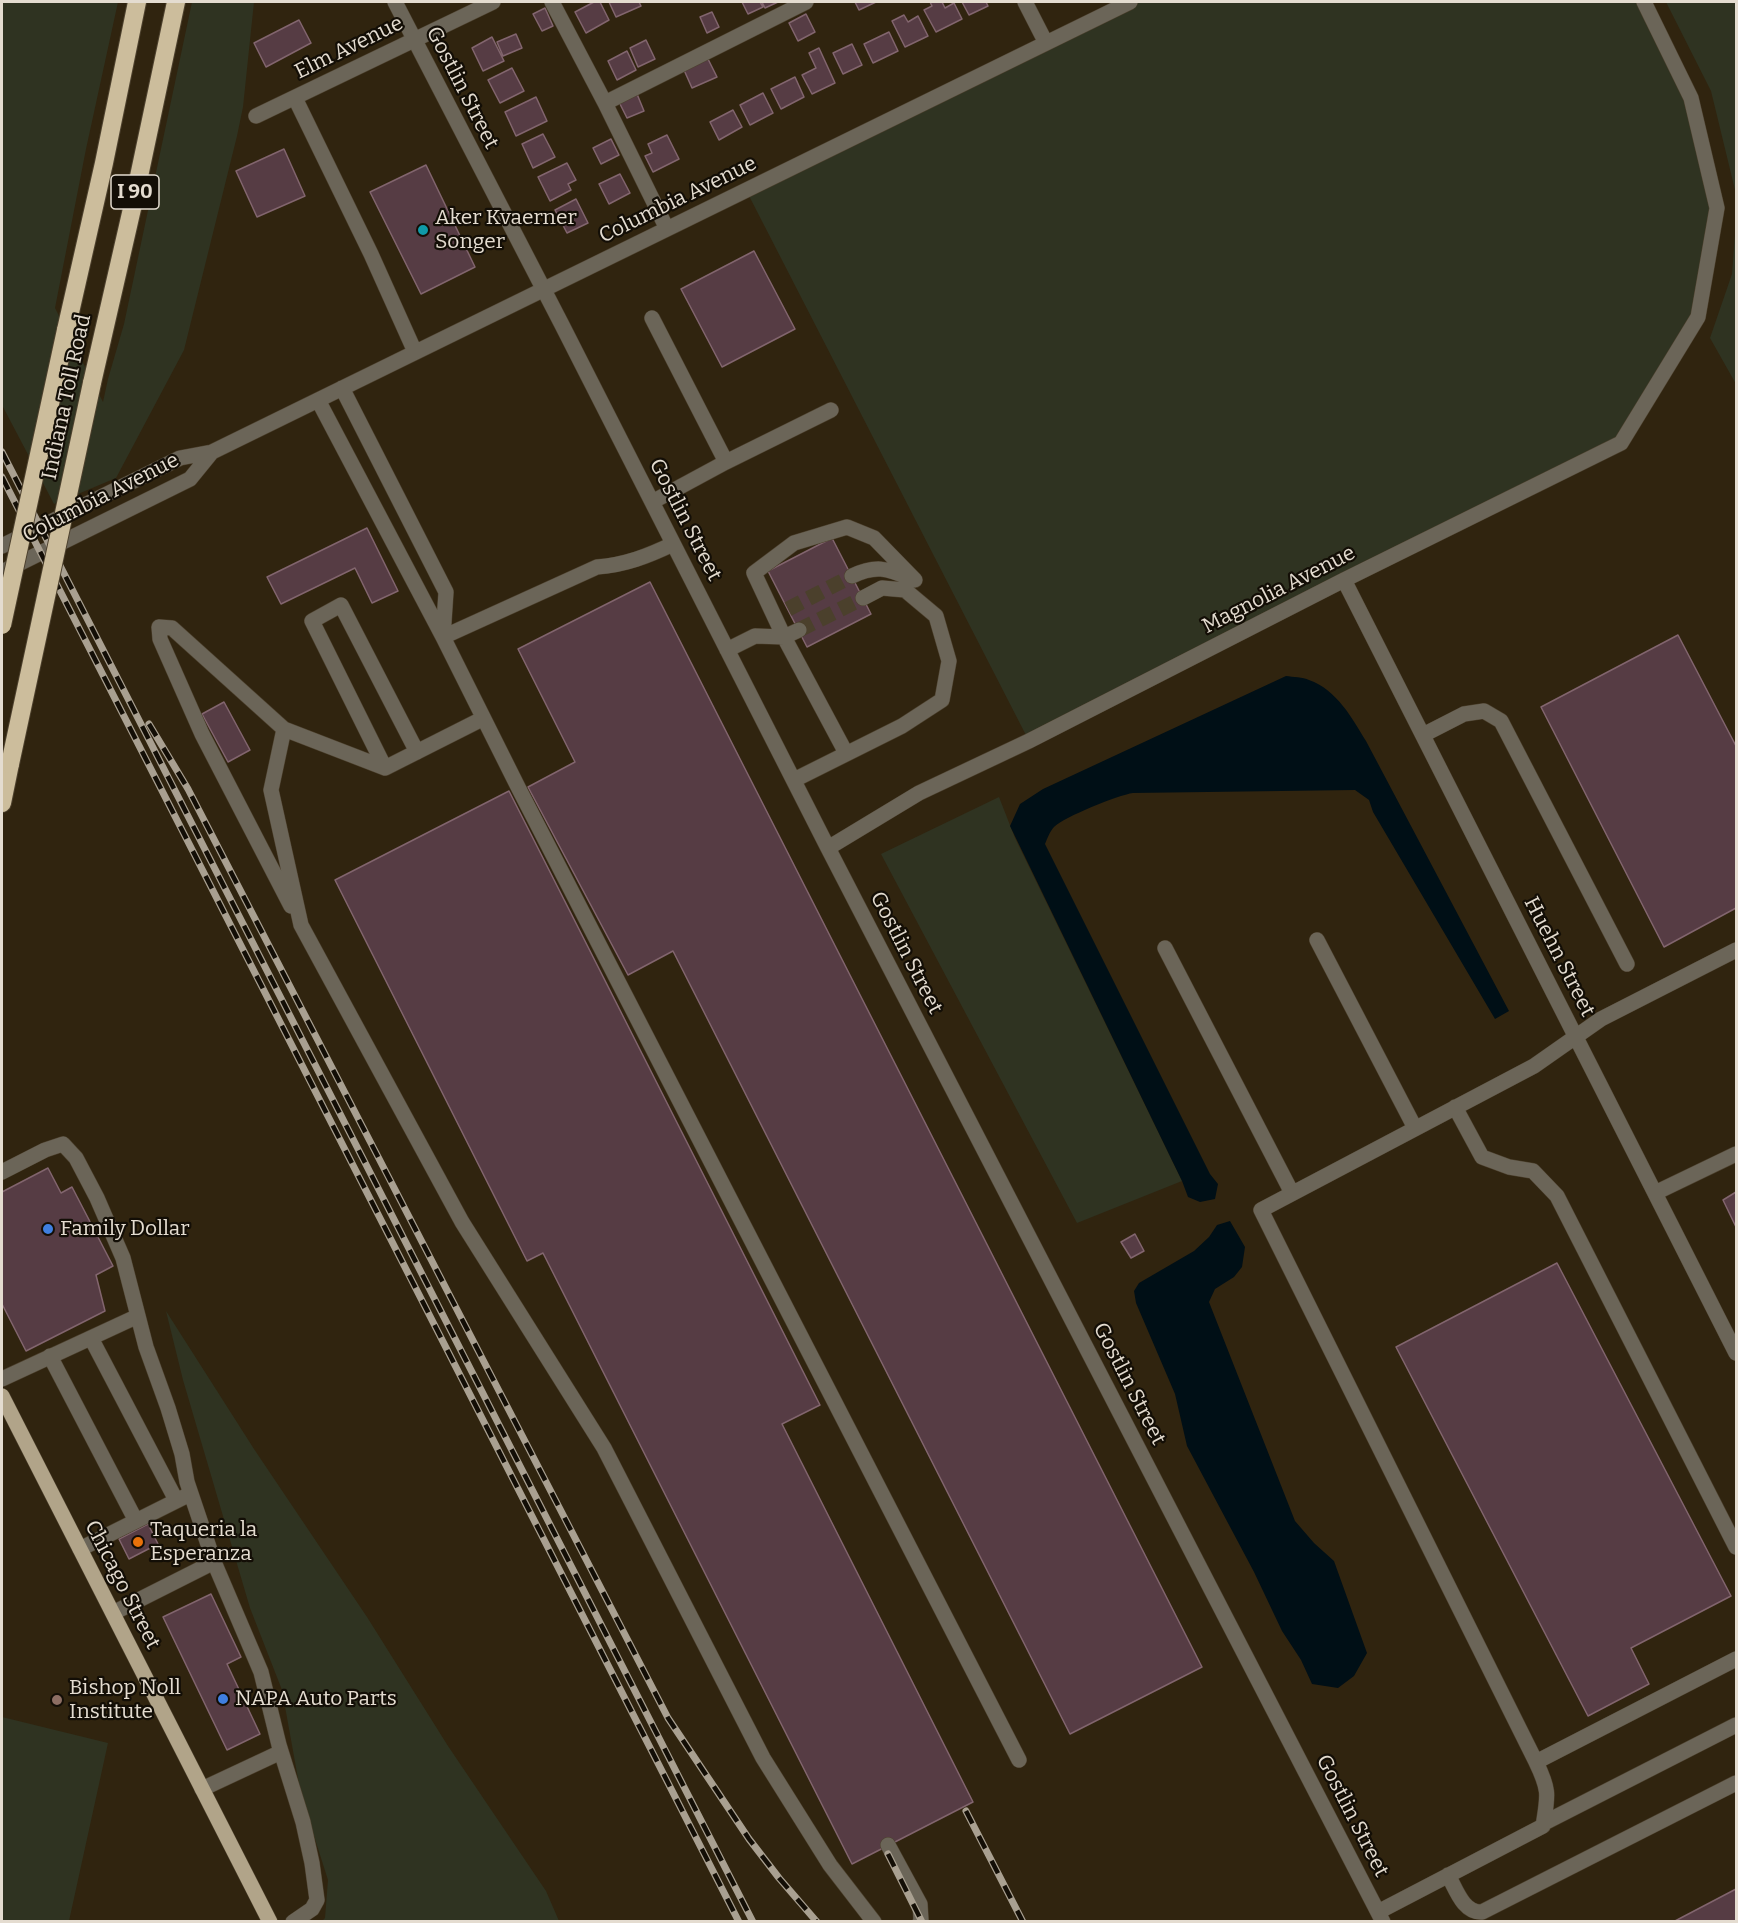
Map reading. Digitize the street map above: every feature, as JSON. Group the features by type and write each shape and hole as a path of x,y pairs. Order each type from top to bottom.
{"highway":[{"name":"Indiana Toll Road","path":"2,625 104,163 137,2"},
{"name":"Indiana Toll Road","path":"2,803 176,2"}],"main road":[{"name":"Chicago Street","path":"2,1396 270,1922"}],"street":[{"name":"Gostlin Street","path":"394,2 828,848 1381,1917"},
{"name":"Elm Avenue","path":"256,116 493,2"},
{"path":"552,2 667,229"},
{"path":"604,103 806,2"},
{"path":"1025,2 1046,42"},
{"name":"Columbia Avenue","path":"2,546 180,458 212,452 1130,2"},
{"name":"Magnolia Avenue","path":"828,848 919,793 1029,741 1344,580 1621,443 1698,317 1717,208 1691,98 1644,2"},
{"path":"295,98 371,254 415,352"},
{"path":"652,318 726,462"},
{"path":"342,388 446,592 442,638"},
{"path":"318,400 1018,1760"},
{"path":"652,502 831,410"},
{"name":"Columbia Avenue","path":"2,572 190,479 212,452"},
{"path":"794,780 902,726 942,700 949,661 936,616 915,580 874,538 847,527 794,543 754,573 784,637 846,753"},
{"path":"442,638 597,567 615,566 642,559 673,544"},
{"path":"852,576 865,570 888,568 915,580"},
{"name":"Huehn Street","path":"1344,580 1737,1353"},
{"path":"863,598 882,588 905,590 936,616"},
{"path":"386,768 312,621 341,605 417,752"},
{"path":"727,650 755,636 774,616 788,609"},
{"path":"482,718 386,768 284,729 172,628 159,627 160,639 202,734 301,925 462,1222 604,1448 763,1758 830,1865 874,1922"},
{"path":"755,636 784,637 799,630"},
{"path":"1423,735 1464,714 1484,711 1501,722 1627,964"},
{"path":"284,729 272,790 301,925"},
{"path":"1317,940 1415,1128"},
{"path":"1165,948 1292,1193"},
{"path":"1544,1823 1548,1793 1536,1762 1261,1210 1534,1065 1601,1019 1737,950"},
{"path":"1455,1107 1482,1157 1509,1167 1533,1171 1557,1196 1737,1547"},
{"path":"2,1172 45,1150 63,1144 76,1158 97,1198 123,1258 146,1347 168,1408 191,1493 214,1562 261,1672 281,1752 303,1822 317,1900 312,1910 292,1922"},
{"path":"1654,1193 1737,1154"},
{"path":"2,1379 138,1316"},
{"path":"91,1338 176,1500"},
{"path":"50,1356 136,1521"},
{"path":"80,1549 191,1493"},
{"path":"112,1613 214,1562"},
{"path":"1536,1762 1737,1659"},
{"path":"1381,1917 1448,1875 1543,1826 1544,1823 1737,1725"},
{"path":"202,1789 281,1752"},
{"path":"1448,1875 1468,1909 1482,1912 1737,1783"},
{"path":"888,1845 920,1904 920,1922"}],"green space":[{"path":"2,2 118,2 55,308 103,402 124,324 192,2 254,2 243,107 184,350 116,478 54,504 2,405"},
{"path":"1130,2 1644,2 1691,98 1717,208 1698,317 1621,443 1029,741 746,190"},
{"path":"1666,2 1736,2 1736,194 1711,91"},
{"path":"1736,221 1736,384 1710,338 1732,274"},
{"path":"999,797 1015,838 1182,1181 1077,1223 881,854"},
{"path":"166,1311 254,1449 367,1617 448,1746 546,1891 559,1921 322,1921 325,1918 328,1880 301,1795 282,1690 250,1608 183,1380"},
{"path":"2,1717 108,1743 69,1921 2,1921"}],"shaded area":[{"path":"1286,676 1304,678 1319,685 1336,698 1349,714 1366,741 1509,1011 1495,1019 1373,812 1369,800 1355,790 1133,793 1068,818 1054,827 1045,844 1210,1174 1218,1184 1215,1199 1200,1202 1188,1197 1010,826 1020,804 1043,789"},
{"path":"1230,1221 1245,1247 1242,1267 1234,1277 1215,1289 1209,1302 1295,1521 1334,1561 1367,1653 1354,1676 1338,1688 1312,1684 1301,1660 1282,1631 1254,1572 1187,1446 1175,1394 1136,1303 1134,1291 1139,1283 1194,1251 1209,1237 1217,1225"}],"building":[{"path":"594,2 600,2 609,20 586,33 575,12"},
{"path":"609,2 639,2 641,6 616,17"},
{"path":"742,2 760,2 763,7 748,14"},
{"path":"762,2 778,2 765,8"},
{"path":"855,2 876,2 859,10"},
{"path":"930,2 942,2 945,8 954,3 962,19 936,32 924,10 932,6"},
{"path":"962,2 986,2 988,6 969,15"},
{"path":"545,8 553,26 542,31 533,14"},
{"path":"712,12 719,27 707,33 700,17"},
{"path":"806,14 815,32 798,41 789,23"},
{"path":"904,15 908,22 918,16 928,36 905,47 892,21"},
{"path":"299,20 311,43 266,67 254,43"},
{"path":"889,32 898,51 873,63 864,44"},
{"path":"516,34 522,48 503,56 497,42"},
{"path":"492,37 504,61 483,71 472,48"},
{"path":"646,40 655,59 638,67 630,48"},
{"path":"852,44 862,65 843,74 833,53"},
{"path":"819,48 835,83 812,94 802,75 816,68 809,53"},
{"path":"627,51 636,70 617,80 608,61"},
{"path":"708,59 717,77 692,88 684,70"},
{"path":"512,68 524,91 500,103 488,80"},
{"path":"795,77 804,97 781,109 771,89"},
{"path":"763,93 773,113 750,125 740,105"},
{"path":"637,94 644,111 627,118 619,102"},
{"path":"536,97 547,121 516,136 505,112"},
{"path":"733,110 742,127 719,140 710,122"},
{"path":"543,134 555,157 533,168 522,144"},
{"path":"667,135 679,159 653,172 645,156 652,153 648,144"},
{"path":"611,139 619,155 601,164 593,148"},
{"path":"284,149 305,196 257,217 236,171"},
{"path":"567,163 576,180 568,184 571,190 550,201 538,177"},
{"name":"Aker Kvaerner Songer","path":"426,165 475,267 421,294 370,192"},
{"path":"620,174 630,193 609,204 599,184"},
{"path":"576,199 588,223 567,233 555,210"},
{"path":"754,251 795,329 722,367 681,289"},
{"path":"367,528 398,591 372,603 355,568 281,604 267,577"},
{"path":"832,538 871,614 807,647 768,571"},
{"path":"650,582 1202,1667 1070,1734 673,951 628,975 528,787 575,762 518,649"},
{"path":"1678,635 1736,746 1736,908 1664,947 1541,707"},
{"path":"224,702 250,750 228,762 202,714"},
{"path":"509,791 820,1405 782,1424 973,1802 852,1864 543,1253 527,1261 335,880"},
{"name":"Family Dollar","path":"48,1168 61,1193 72,1187 113,1266 96,1275 105,1311 26,1351 2,1304 2,1192"},
{"path":"1736,1192 1736,1227 1723,1200"},
{"path":"1135,1234 1144,1251 1131,1258 1121,1242"},
{"path":"1557,1263 1731,1596 1631,1648 1649,1684 1588,1716 1396,1347"},
{"name":"Taqueria la Esperanza","path":"148,1524 158,1544 129,1559 119,1539"},
{"name":"NAPA Auto Parts","path":"211,1594 241,1657 227,1664 260,1734 227,1750 163,1617"},
{"path":"1736,1889 1736,1922 1675,1922 1675,1921"}],"tunnel":[{"path":"788,609 852,576"},
{"path":"799,630 863,598"}],"railway":[{"path":"2,452 753,1922"},
{"path":"2,477 739,1922"},
{"path":"149,724 188,789 668,1718 749,1839 817,1922"},
{"path":"966,1811 1023,1922"},
{"path":"888,1854 922,1922"}],"place":[{"name":"Aker Kvaerner Songer","path":"423,230"},
{"name":"Family Dollar","path":"48,1229"},
{"name":"Taqueria la Esperanza","path":"138,1542"},
{"name":"NAPA Auto Parts","path":"223,1699"},
{"name":"Bishop Noll Institute","path":"57,1700"}]}
